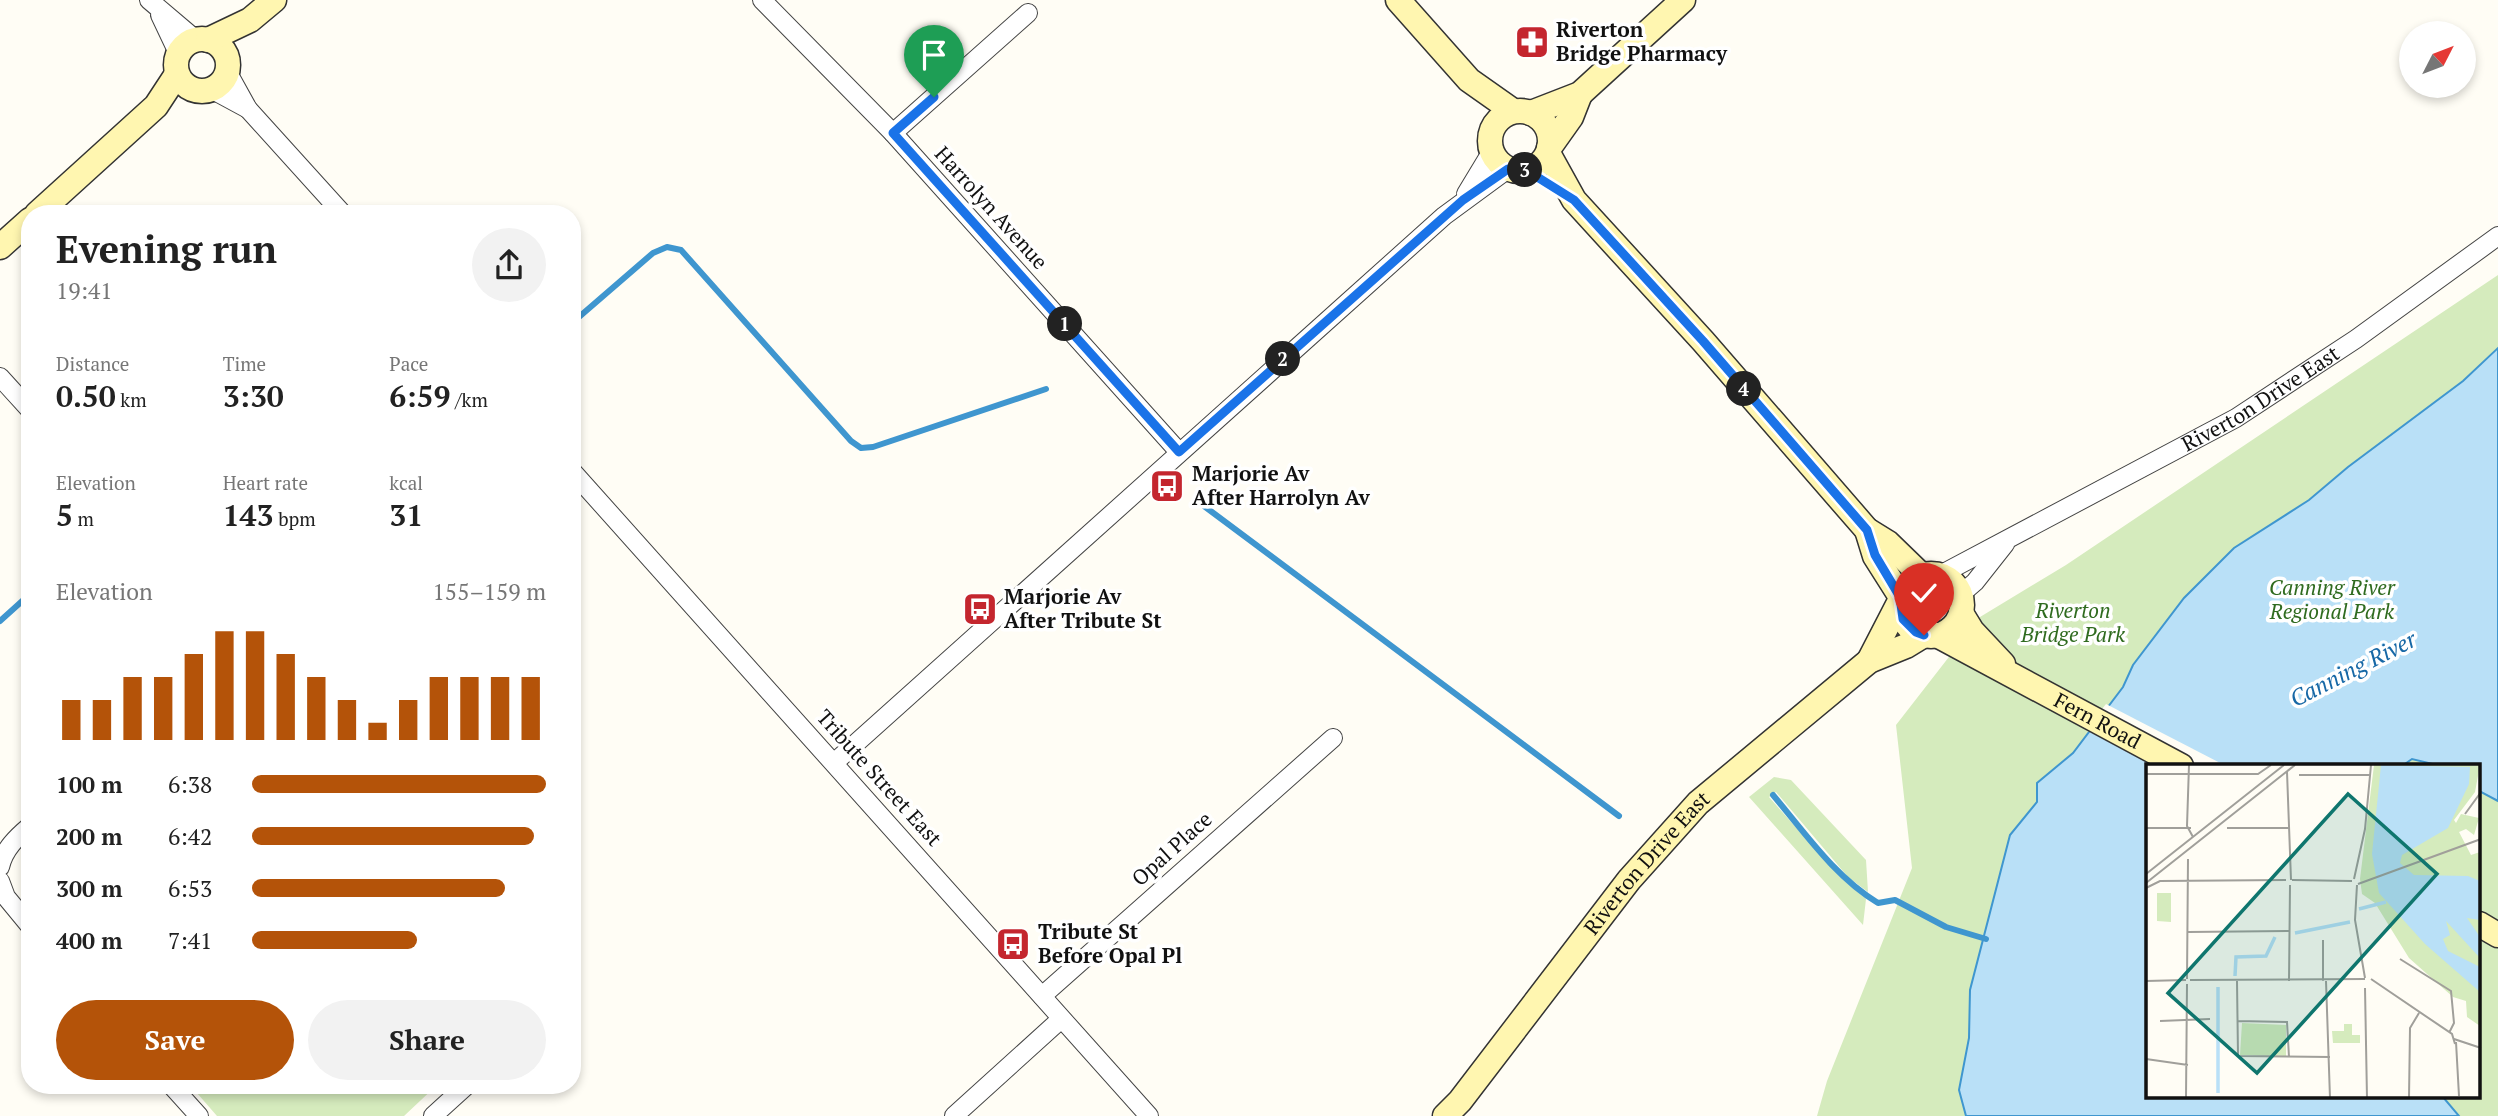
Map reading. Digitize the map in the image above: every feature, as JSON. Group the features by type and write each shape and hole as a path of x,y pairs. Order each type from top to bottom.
{"street":[{"path":"47,205 274,0"},
{"name":"Harrolyn Avenue","path":"762,0 893,133 1179,452"},
{"path":"1398,0 1469,80 1504,155 1574,200"},
{"path":"835,762 1463,200 1504,155 1500,118 1580,94 1683,0"},
{"path":"153,4 202,64 248,109 335,205"},
{"path":"893,133 1028,13"},
{"path":"1469,80 1545,123 1548,151 1574,200 1703,341 1867,530 1930,575 1955,586 1960,604"},
{"path":"1504,155 1535,167 1571,117 1580,94"},
{"path":"0,247 21,228"},
{"name":"Riverton Drive East","path":"1869,661 1912,580 1930,575 2009,539 2236,418 2365,333 2498,236"},
{"path":"0,377 21,400"},
{"name":"Tribute Street East","path":"581,481 1149,1116"},
{"path":"1867,530 1875,555 1900,599 1903,619 1908,626 1931,635"},
{"name":"Riverton Drive East","path":"1453,1111 1667,835 1723,780 1869,661 1952,627 1960,604 2009,539"},
{"name":"Fern Road","path":"1960,604 1972,631 2013,675"},
{"name":"Fern Road","path":"1931,635 2013,675 2178,764"},
{"name":"Opal Place","path":"1042,996 1333,738"},
{"path":"0,867 2,857 21,834"},
{"path":"0,881 6,897 21,915"},
{"path":"2480,925 2498,935"},
{"path":"954,1116 1061,1019"},
{"path":"179,1094 199,1116"},
{"path":"433,1116 457,1094"}],"green space":[{"name":"Canning River Regional Park","path":"2498,275 2498,1116 1817,1116 1827,1081 1912,868 1896,725 1980,617 2066,565"},
{"path":"1774,777 1791,780 1866,860 1868,892 1848,877 1776,792 1769,797 1840,877 1866,899 1863,925 1749,797"},
{"path":"198,1094 427,1094 404,1116 217,1116"}],"water":[{"name":"Canning River","path":"2498,348 2498,801 2480,792 2480,764 2433,764 2412,759 2405,764 2146,764 2146,1098 2444,1098 2459,1116 1966,1116 1959,1090 1969,1038 1970,990 2010,835 2037,802 2037,783 2073,753 2123,687 2133,665 2184,598 2234,548 2309,500 2348,467 2463,381"}],"pier":[{"path":"2106,704 2222,764 2150,764 2086,730"}],"waterway":[{"path":"581,315 653,253 667,247 681,250 851,441 861,448 873,447 1046,389"},
{"path":"1204,506 1619,816"},
{"path":"0,621 21,602"},
{"path":"1773,795 1834,867 1878,903 1895,900 1946,927 1986,939"}],"place":[{"name":"Riverton Bridge Pharmacy","path":"1532,42"},
{"name":"Marjorie Av After Harrolyn Av","path":"1167,486"},
{"name":"Marjorie Av After Tribute St","path":"980,609"},
{"name":"Tribute St Before Opal Pl","path":"1013,944"}],"route":[{"path":"934,97 893,133 1179,452 1463,200 1508,169 1526,170 1574,200 1703,341 1867,530 1875,555 1900,597 1903,619 1908,626 1924,635"}],"park label":[{"name":"Riverton Bridge Park","path":"2073,623"}]}
